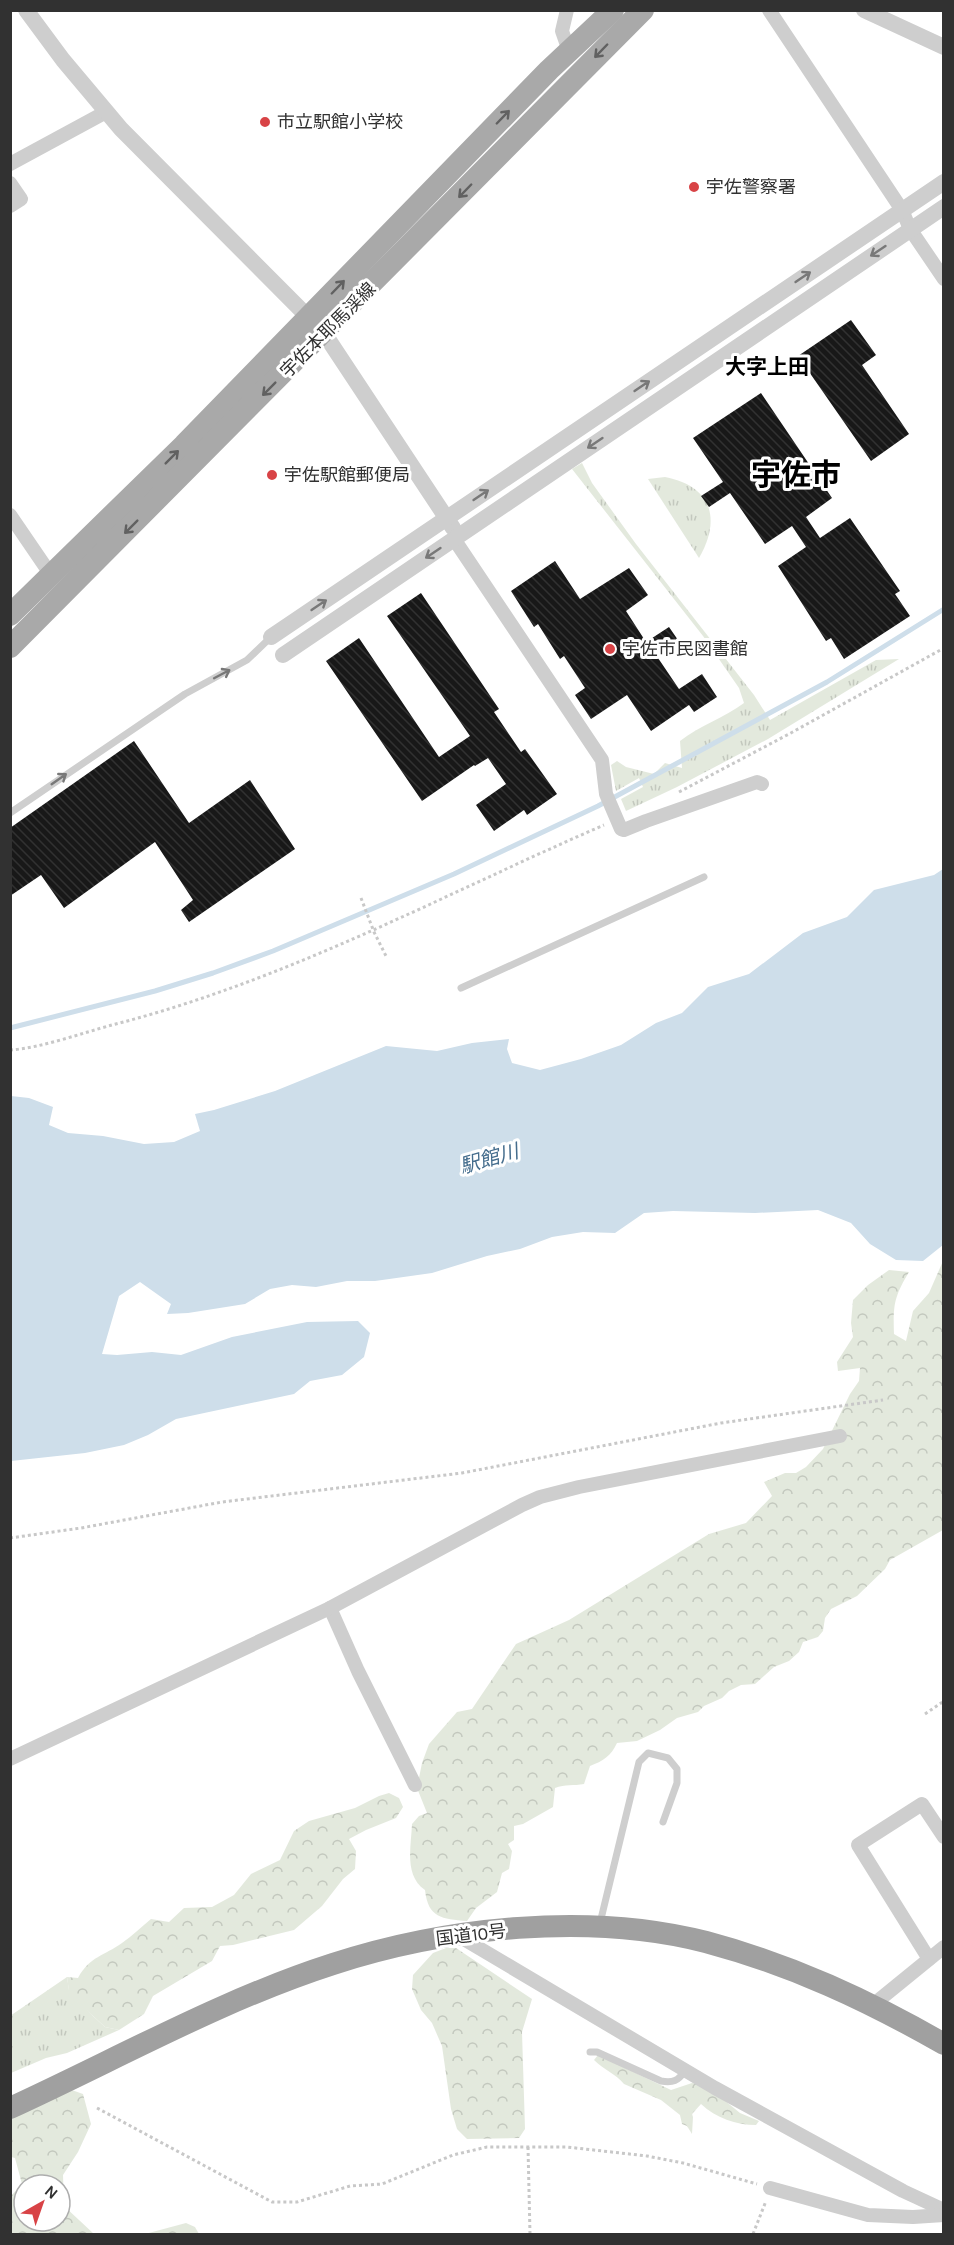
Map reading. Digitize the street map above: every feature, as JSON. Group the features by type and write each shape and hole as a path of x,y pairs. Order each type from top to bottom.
{"highway":[{"name":"国道10号","path":"10,2108 159,2037 332,1964 400,1945 458,1935 547,1928 599,1928 664,1934 751,1955 794,1970 874,2004 944,2043"}],"main road":[{"name":"宇佐本耶馬渓線","path":"10,615 184,445 569,51 613,10"},
{"name":"宇佐本耶馬渓線","path":"10,647 643,10"}],"street":[{"path":"26,10 106,112 160,170 324,333 447,518 456,538 602,760 606,795 621,830 757,782 762,784"},
{"path":"567,10 562,31 569,51"},
{"path":"769,10 902,210 910,229 944,279"},
{"path":"864,10 944,47"},
{"path":"10,164 106,112"},
{"path":"271,638 944,182"},
{"path":"10,183 21,199 10,206"},
{"path":"283,655 944,207"},
{"path":"10,515 51,575"},
{"path":"10,1759 330,1608 540,1497 579,1487 840,1436"},
{"path":"330,1608 358,1671 416,1785"},
{"path":"929,1959 858,1845 922,1804 944,1837"},
{"path":"458,1935 686,2071 944,2212"},
{"path":"874,2004 944,1947"},
{"path":"770,2188 868,2215 913,2217 944,2212"}],"lane":[{"path":"10,813 177,698 247,660 271,638"},
{"path":"461,988 704,877"},
{"path":"599,1928 639,1762 642,1756 648,1753 668,1758 677,1769 677,1783 663,1822"},
{"path":"590,2052 597,2052 661,2081 672,2083 686,2071"}],"path":[{"path":"671,796 944,648"},
{"path":"10,1050 178,1007 283,969 374,932 616,820"},
{"path":"361,898 387,958"},
{"path":"10,1538 81,1528 222,1502 462,1473 721,1423 883,1400"},
{"path":"925,1714 944,1701"},
{"path":"97,2109 272,2202 297,2202 350,2186 382,2184 468,2150 487,2147 567,2147 664,2158 770,2188 753,2235"},
{"path":"528,2147 530,2235"}],"green space":[{"path":"582,463 592,483 636,544 754,695 770,720 876,660 899,659 768,739 626,811 621,799 643,787 639,778 616,791 611,765 617,761 626,767 654,774 665,763 682,768 680,741 744,703 739,688 703,636 572,469"},
{"path":"665,477 681,481 693,488 708,506 710,530 699,558 648,479"},
{"path":"943,1261 943,1530 890,1560 885,1569 857,1596 831,1609 825,1618 823,1631 818,1637 803,1642 799,1652 789,1661 774,1667 755,1684 741,1685 729,1691 722,1698 704,1706 698,1712 677,1718 660,1730 637,1741 617,1743 606,1758 590,1766 584,1784 555,1788 553,1807 523,1824 514,1826 514,1840 508,1844 512,1851 509,1869 502,1873 497,1892 476,1908 467,1921 444,1918 433,1912 425,1890 414,1877 410,1860 412,1824 419,1816 427,1813 417,1788 429,1744 457,1712 472,1709 516,1644 569,1620 709,1534 746,1523 772,1496 764,1482 785,1473 796,1473 806,1467 823,1449 850,1394 859,1381 860,1368 838,1371 837,1362 853,1337 851,1323 853,1300 868,1285 889,1270 909,1272 897,1295 894,1316 894,1334 906,1341 913,1311 929,1293"},
{"path":"389,1793 399,1798 403,1807 396,1818 349,1839 356,1851 355,1869 343,1879 322,1906 294,1930 220,1946 212,1961 153,1996 144,2014 119,2030 105,2027 69,1991 67,1977 78,1978 87,1965 122,1943 151,1919 169,1922 184,1908 212,1907 234,1895 251,1874 280,1860 294,1831 309,1821 355,1808"},
{"path":"446,1948 456,1948 532,1999 522,2032 525,2129 519,2138 467,2139 457,2129 451,2109 442,2046 432,2023 421,2010 412,1989 413,1975 433,1953"},
{"path":"67,1977 69,1990 93,2016 105,2027 119,2030 67,2053 46,2058 11,2073 10,2016"},
{"path":"598,2055 671,2090 692,2083 701,2084 740,2113 759,2121 756,2125 734,2122 720,2117 701,2104 692,2114 692,2134 687,2126 682,2124 680,2115 661,2100 624,2084 594,2060"},
{"path":"69,2089 83,2094 91,2124 78,2152 64,2173 19,2173 15,2158 11,2157 11,2119"},
{"path":"12,2195 12,2233 72,2233 72,2213 94,2234 11,2234 10,2197"},
{"path":"186,2223 195,2227 199,2234 145,2234"}],"water":[{"name":"駅館川","path":"943,869 943,1245 923,1261 896,1260 870,1244 851,1223 818,1210 755,1213 673,1211 644,1213 615,1233 583,1232 552,1237 520,1249 487,1256 432,1273 375,1281 347,1281 316,1287 292,1285 270,1289 245,1304 188,1313 167,1314 171,1304 140,1282 119,1296 102,1354 152,1352 181,1355 232,1337 307,1322 358,1321 370,1333 364,1357 342,1375 310,1381 294,1394 176,1419 124,1445 85,1453 11,1461 11,1096 29,1098 53,1107 49,1125 68,1133 103,1136 144,1144 174,1142 200,1131 195,1114 275,1091 386,1046 437,1051 472,1043 509,1039 507,1049 512,1063 540,1070 621,1045 656,1023 682,1013 708,987 749,974 803,933 847,917 874,890 934,875"}],"building":[{"path":"851,320 876,355 862,365 909,434 871,461 798,356"},
{"path":"761,393 832,498 806,517 820,538 850,518 900,591 895,594 910,616 844,659 831,638 826,641 778,566 806,547 792,526 765,544 730,493 709,507 701,496 723,482 693,438"},
{"name":"宇佐市民図書館","path":"555,561 580,599 629,568 648,595 626,611 646,642 669,627 678,640 656,655 679,689 702,674 717,697 694,712 689,705 651,731 627,695 591,719 575,695 585,688 564,656 560,659 538,624 534,627 511,591"},
{"path":"421,593 499,709 494,712 521,752 525,749 557,794 527,815 524,810 494,831 476,805 506,784 488,758 422,801 326,661 359,638 439,757 470,736 387,616"},
{"path":"134,741 189,823 250,780 295,849 189,922 181,910 193,900 155,842 64,908 41,875 10,896 10,828"}],"waterway":[{"path":"10,1028 155,991 213,973 273,951 454,874 598,806 827,682 944,609"}],"place":[{"name":"市立駅館小学校","path":"265,122"},
{"name":"宇佐警察署","path":"694,187"},
{"name":"宇佐駅館郵便局","path":"272,475"},
{"name":"宇佐市民図書館","path":"610,649"}],"district":[{"name":"大字上田","path":"767,367"},
{"name":"宇佐市","path":"796,475"}]}
